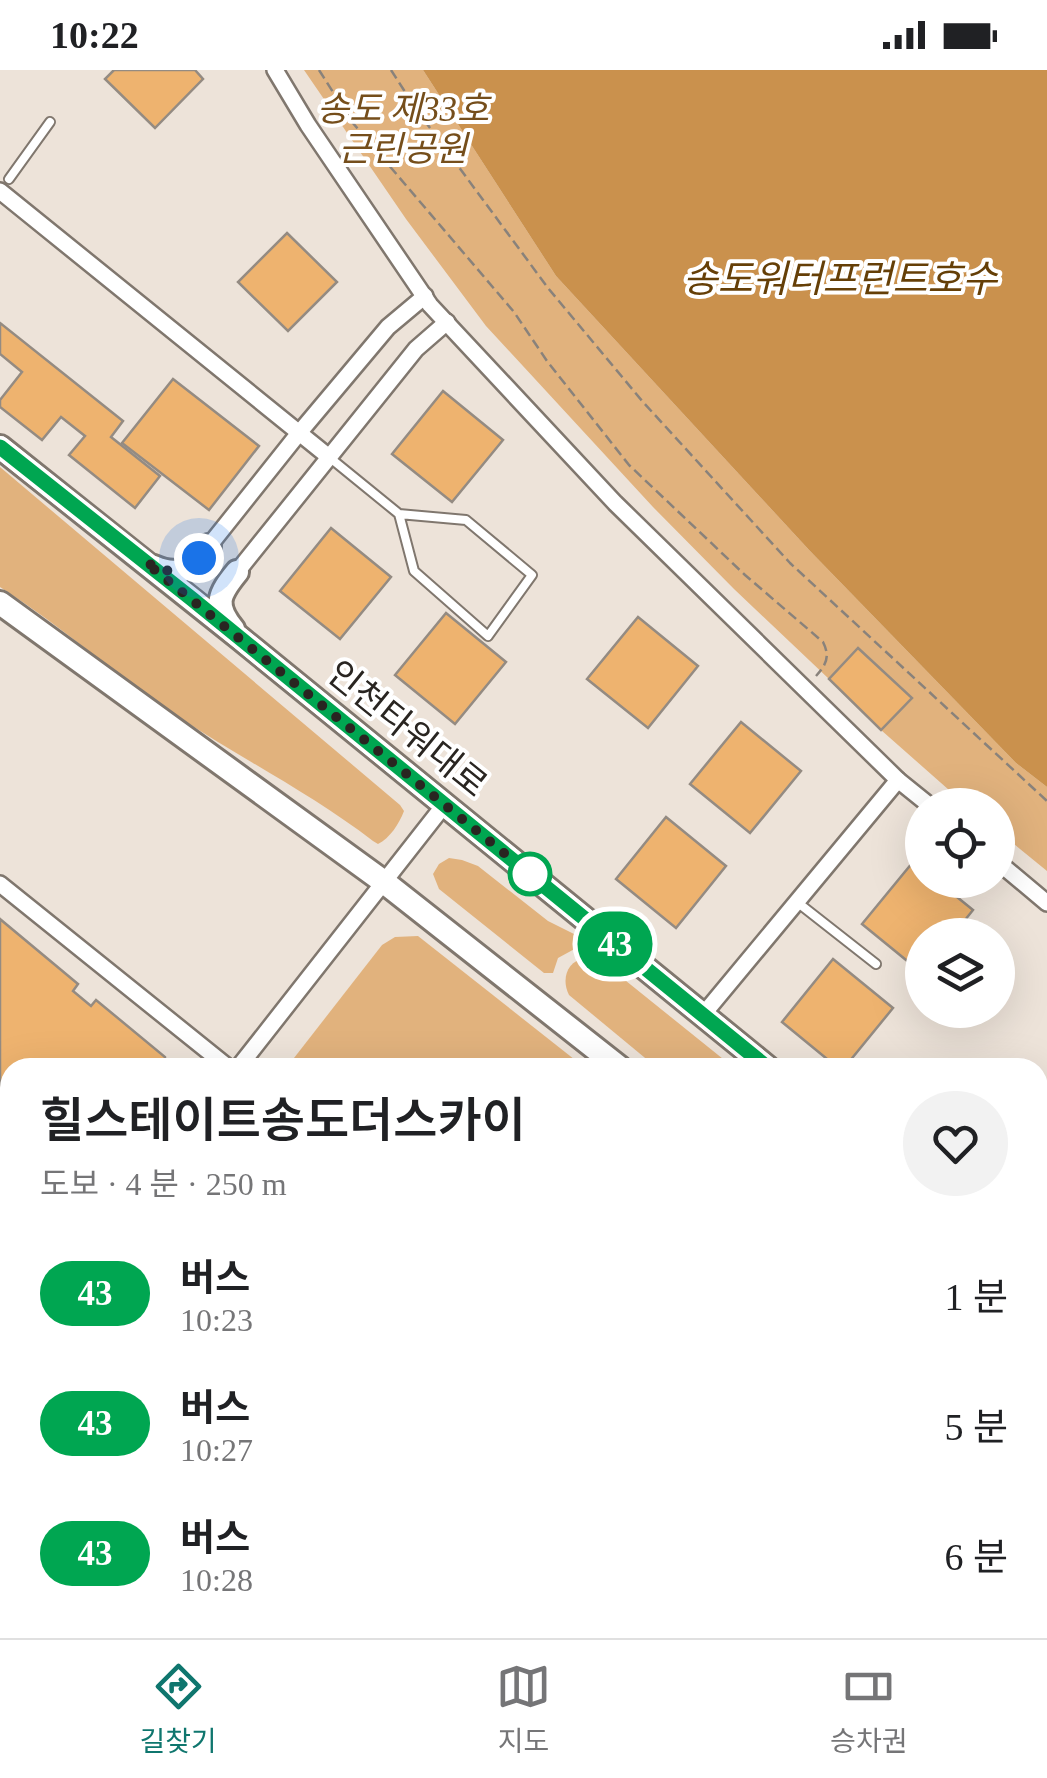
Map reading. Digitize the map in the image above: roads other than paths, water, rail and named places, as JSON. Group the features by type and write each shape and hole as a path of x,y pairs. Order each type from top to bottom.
{"main road":[{"name":"인천타워대로","path":"0,447 755,1058"},
{"path":"145,562 175,573 193,565 209,546"},
{"path":"237,572 223,589 220,600 221,612 241,639"},
{"path":"0,602 384,882 607,1058"}],"street":[{"path":"274,70 424,296 446,322 615,503 908,788"},
{"path":"5,185 329,457"},
{"path":"209,546 388,326 424,296"},
{"path":"237,572 416,349 446,322"},
{"path":"702,1016 898,780"},
{"path":"246,1058 444,804"},
{"path":"1015,876 1047,903"},
{"path":"0,884 217,1058"}],"lane":[{"path":"5,185 50,122"},
{"path":"329,457 399,514 466,520 532,575 488,636 414,571 399,514"},
{"path":"796,902 876,964"}],"water":[{"name":"송도워터프런트호수","path":"423,70 1047,70 1047,787 1016,763 810,551 556,276"}],"park label":[{"name":"송도 제33호 근린공원","path":"403,129"}]}
